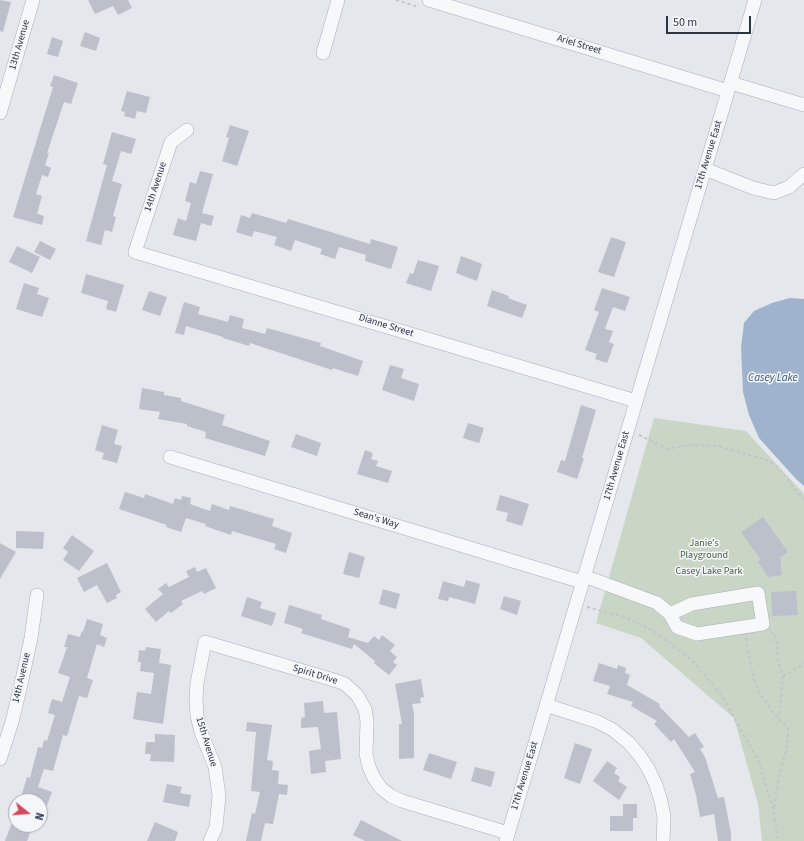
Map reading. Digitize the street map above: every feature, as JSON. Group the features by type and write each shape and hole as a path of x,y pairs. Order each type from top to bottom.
{"street":[{"name":"13th Avenue","path":"0,113 33,0"},
{"path":"323,53 338,0"},
{"name":"Ariel Street","path":"429,0 729,87 804,106"},
{"name":"17th Avenue East","path":"507,837 755,0"},
{"name":"14th Avenue","path":"135,252 171,142 187,130"},
{"path":"705,169 753,188 774,193 789,187 804,174"},
{"name":"Dianne Street","path":"135,252 636,401"},
{"name":"Sean's Way","path":"170,457 583,579 657,603 670,614 677,627 697,634 763,624"},
{"path":"670,614 692,604 758,593 763,624"},
{"name":"14th Avenue","path":"0,759 12,722 22,680 31,638 37,595"},
{"name":"Spirit Drive","path":"205,642 345,684 357,695 365,709 367,722 366,750 369,767 381,788 391,796 402,801 507,837"},
{"name":"15th Avenue","path":"205,642 196,699 200,727 215,767 219,796 216,827 210,841"},
{"path":"546,705 598,722 629,743 640,756 656,785 664,817 663,841"}],"path":[{"path":"628,429 668,449 690,445 717,446 770,462 781,471 804,500"},
{"path":"576,604 625,617 652,630 692,660 722,696 759,762 774,812 778,841"},
{"path":"763,624 776,637 778,660 784,676 779,719"},
{"path":"744,627 753,676 759,693 788,728 787,747 779,775 774,812"},
{"path":"784,676 803,665 804,662"}],"green space":[{"name":"Casey Lake Park","path":"654,418 746,431 804,494 804,841 762,841 758,804 734,718 641,638 596,623"}],"water":[{"name":"Casey Lake","path":"790,298 804,299 804,486 759,438 749,415 743,392 741,348 744,323 754,311 772,303"}],"building":[{"path":"0,0 11,2 3,32 0,31"},
{"path":"88,0 128,0 132,8 118,15 113,6 95,14"},
{"path":"85,32 100,38 96,51 80,46"},
{"path":"52,37 63,41 58,57 47,54"},
{"path":"54,75 78,83 71,104 64,102 47,153 49,153 45,165 51,168 48,177 42,175 36,194 42,196 37,214 44,216 42,225 13,217 53,87 50,86"},
{"path":"127,91 150,97 146,113 137,111 135,119 124,116 125,112 121,111"},
{"path":"230,125 249,131 237,166 222,161 229,138 226,137"},
{"path":"112,132 136,139 131,154 121,151 112,181 122,184 113,216 116,217 112,232 105,230 101,245 86,241 107,165 103,164"},
{"path":"200,171 213,174 202,213 214,216 211,226 201,223 196,241 173,235 178,218 186,221 191,203 185,201 190,182 196,184"},
{"path":"252,213 286,223 288,219 370,244 371,239 398,247 391,269 365,261 366,255 339,247 335,259 320,254 322,249 295,240 291,251 274,245 277,237 254,231 252,237 236,232 241,215 250,218"},
{"path":"611,237 626,242 614,277 598,272"},
{"path":"40,241 56,249 50,260 34,252"},
{"path":"17,246 40,257 32,273 9,262"},
{"path":"461,256 482,264 477,281 456,273"},
{"path":"418,260 439,266 431,291 406,283 410,273 413,274"},
{"path":"86,274 124,285 116,312 106,309 108,301 81,293"},
{"path":"24,283 39,288 37,294 49,298 42,317 16,309"},
{"path":"602,288 630,297 625,311 613,307 605,329 613,331 609,342 614,344 607,363 595,359 597,354 585,350 599,312 594,310"},
{"path":"492,290 527,305 522,318 487,306"},
{"path":"149,291 167,297 160,316 142,310"},
{"path":"184,302 200,307 198,314 228,322 230,315 244,319 242,328 265,334 267,328 321,343 320,346 363,361 358,376 333,368 332,370 250,343 249,346 186,326 184,335 175,333"},
{"path":"390,365 404,369 401,378 419,384 414,401 382,390"},
{"path":"142,388 164,392 164,395 181,398 181,401 225,415 222,425 270,441 265,456 205,438 206,432 187,426 187,424 158,419 160,412 139,409"},
{"path":"581,405 596,410 577,479 557,472 561,460 565,461"},
{"path":"468,423 484,428 479,443 463,438"},
{"path":"102,425 118,430 114,444 122,446 117,463 102,459 104,453 95,450"},
{"path":"296,434 321,443 317,456 291,447"},
{"path":"365,450 373,453 371,459 378,461 376,466 392,471 388,483 357,474"},
{"path":"125,492 144,498 145,494 173,504 175,498 181,500 182,496 191,498 190,504 210,511 212,504 229,510 230,506 274,519 272,526 292,533 286,553 274,549 276,544 232,531 231,535 205,526 206,524 186,518 181,532 166,527 167,525 119,509"},
{"path":"500,495 529,504 522,526 506,521 508,513 496,510"},
{"path":"763,517 788,552 780,557 782,575 768,577 758,562 761,560 741,532"},
{"path":"16,531 44,532 43,549 16,548"},
{"path":"72,535 94,551 79,571 63,560 68,552 63,548"},
{"path":"0,543 16,552 0,579"},
{"path":"349,552 365,557 359,578 343,574"},
{"path":"107,563 121,592 116,595 117,598 107,603 97,585 84,592 77,578"},
{"path":"195,567 197,572 206,568 216,588 204,594 202,591 181,601 183,604 171,613 169,611 156,622 145,609 163,594 158,589 166,583 169,587 189,577 186,571"},
{"path":"466,580 480,584 475,604 449,597 448,601 438,599 443,581 464,587"},
{"path":"383,589 400,594 396,609 379,604"},
{"path":"796,591 798,615 772,616 771,592"},
{"path":"504,596 521,601 517,615 500,609"},
{"path":"247,597 262,602 260,608 276,613 272,626 241,616"},
{"path":"289,605 322,615 321,619 350,629 348,637 368,643 374,636 379,640 382,635 395,645 390,651 397,657 393,662 397,665 389,675 354,644 352,649 301,633 303,629 284,623"},
{"path":"87,619 103,624 100,635 107,638 104,647 97,644 87,678 93,680 87,698 79,696 67,736 63,735 53,771 44,769 38,787 52,792 48,803 48,793 22,793 27,777 30,778 38,747 42,748 44,740 47,741 55,715 48,713 52,699 62,702 70,677 58,673 67,647 64,647 68,634 80,637 82,631 83,632"},
{"path":"146,647 161,649 159,663 171,665 163,724 133,719 137,692 151,694 154,673 140,671 141,662 138,662 139,650 145,651"},
{"path":"599,663 617,669 618,665 626,668 625,673 630,675 627,685 660,704 659,706 689,737 695,733 704,747 700,749 705,757 718,798 724,797 731,833 731,841 718,841 714,814 700,817 690,774 695,772 674,739 671,742 654,724 657,721 631,706 633,702 607,694 610,686 593,681"},
{"path":"421,679 424,697 420,698 421,703 412,704 414,713 414,758 399,759 399,724 402,724 395,684"},
{"path":"323,701 324,713 337,712 341,759 325,761 326,772 311,774 309,751 321,749 318,727 301,728 301,718 305,717 304,703"},
{"path":"247,722 272,725 267,760 273,761 272,770 279,771 278,784 288,785 287,795 279,794 273,824 265,823 261,841 246,841 252,813 255,814 260,792 251,791 256,732 246,731"},
{"path":"155,734 175,735 174,762 150,761 151,754 145,754 146,742 155,742"},
{"path":"575,743 592,749 580,784 564,778"},
{"path":"429,753 457,762 451,779 423,770"},
{"path":"607,761 617,768 614,773 620,777 618,781 627,787 619,800 593,781"},
{"path":"475,767 495,772 491,787 471,781"},
{"path":"167,784 182,787 180,793 191,795 189,807 163,802"},
{"path":"623,804 637,804 637,818 633,818 633,831 610,831 610,816 623,816"},
{"path":"361,820 402,841 365,841 353,835"},
{"path":"155,822 178,832 175,841 147,841"},
{"path":"8,833 30,833 27,841 5,841"}],"park label":[{"name":"Janie's Playground","path":"704,550"}]}
